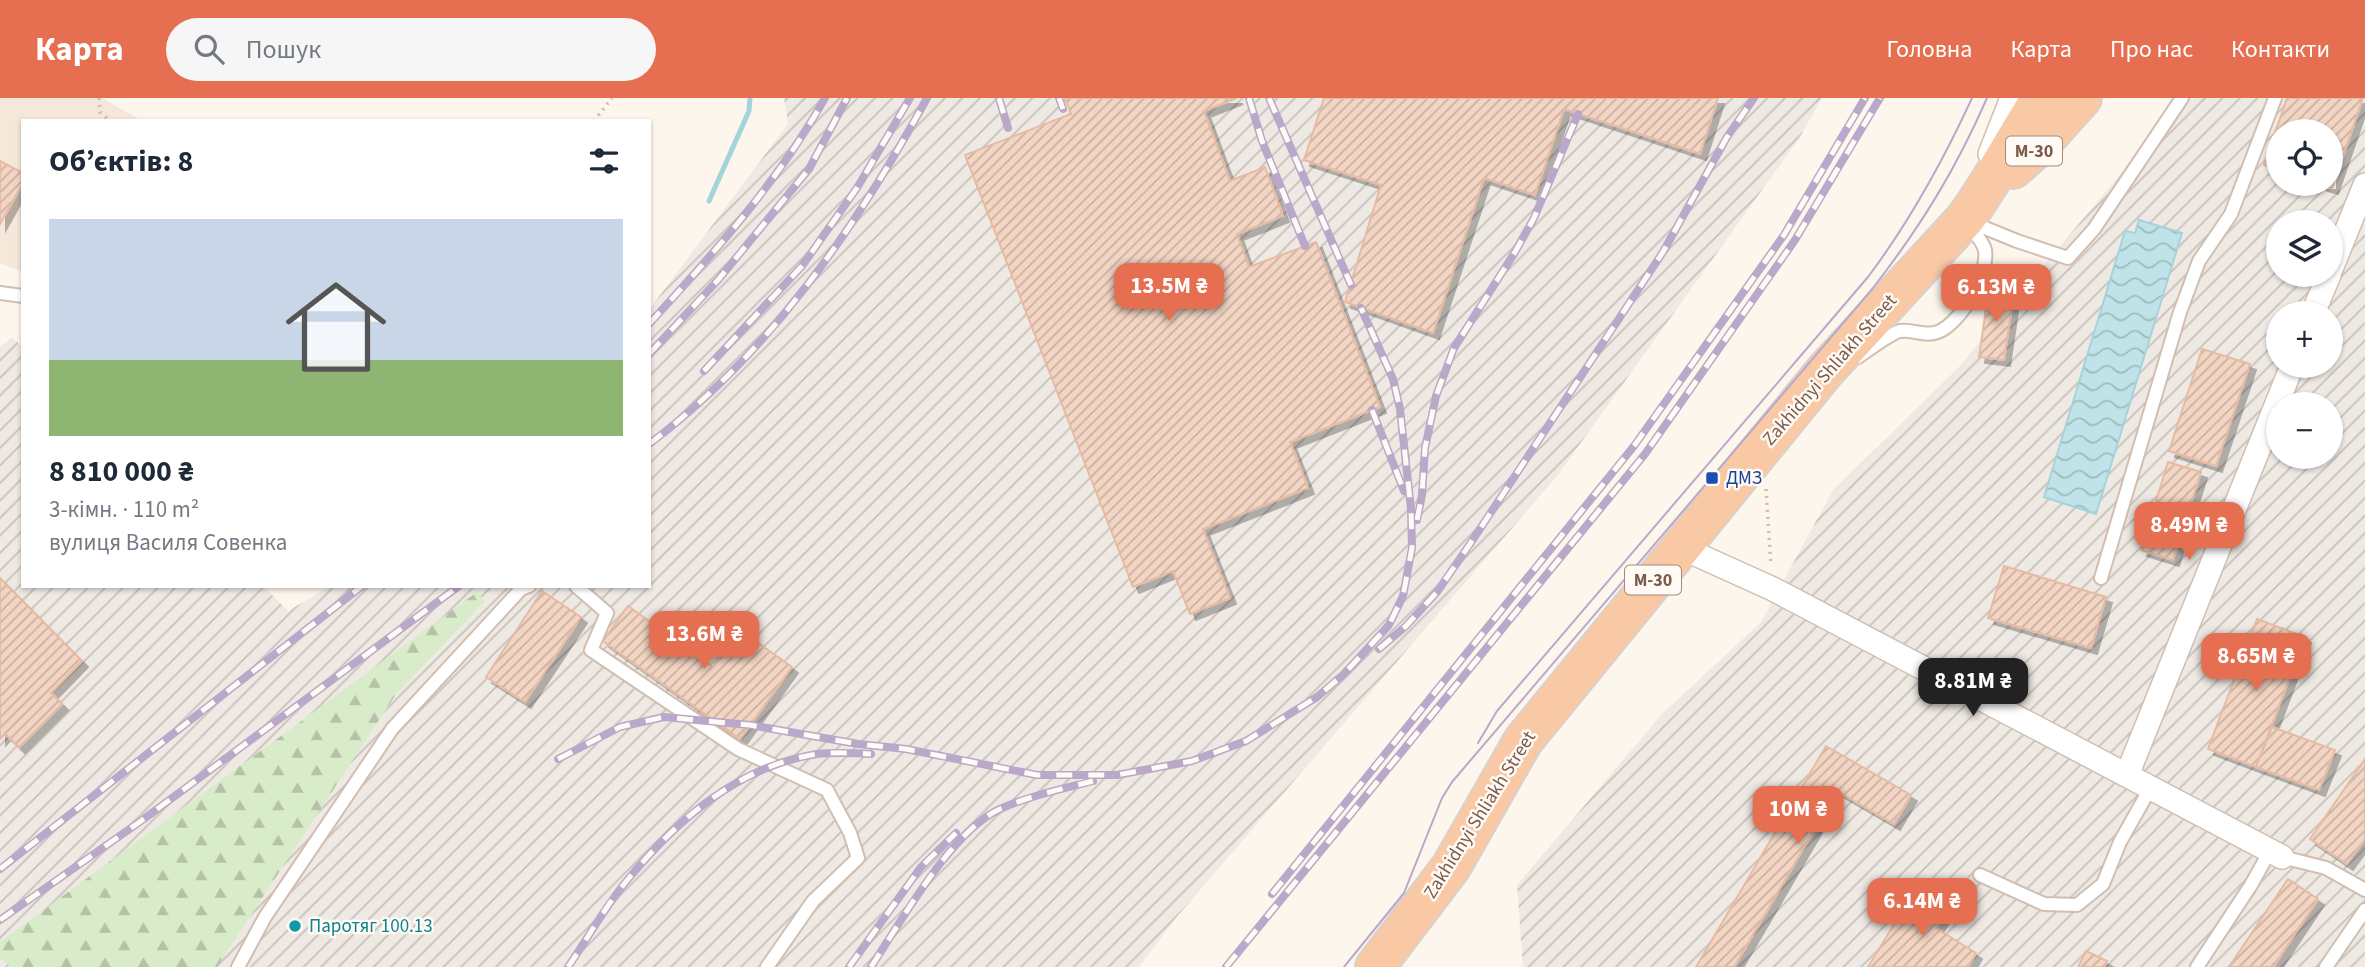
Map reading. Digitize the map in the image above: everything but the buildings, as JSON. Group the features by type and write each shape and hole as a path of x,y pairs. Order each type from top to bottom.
{"highway":[{"name":"М-30","path":"1972,209 2041,98"},
{"name":"М-30","path":"1972,209 2038,148 2082,98"},
{"name":"Zakhidnyi Shliakh Street","path":"1375,967 1451,867 1523,741 1825,371 1972,209"}],"street":[{"name":"Zakhidnyi Shliakh Street","path":"1972,209 2011,98"},
{"path":"2343,239 2365,185"},
{"path":"2127,775 2287,378"},
{"path":"1680,547 1773,589 2276,854"}],"lane":[{"path":"1972,209 2017,242 2068,258 2094,229 2182,98"},
{"path":"2101,578 2180,312 2199,261 2231,214 2275,98"},
{"path":"1825,371 1858,356 1900,331 1935,334 1948,327 1973,292 1985,260 1985,247 1972,209"},
{"path":"0,293 21,296"},
{"path":"238,967 265,917 392,729 524,588"},
{"path":"578,588 607,613 592,650 738,749 827,790 850,833 858,858 813,901 767,967"},
{"path":"1980,876 2043,904 2077,905 2103,884 2120,842 2151,787"},
{"path":"2197,967 2251,885 2276,854 2326,867 2365,890"},
{"path":"2326,967 2365,910"}],"path":[{"path":"99,98 100,112 108,119"},
{"path":"596,119 612,98"},
{"path":"1763,446 1773,589"}],"shaded area":[{"path":"0,98 102,98 139,119 21,119 21,271 0,263"},
{"path":"784,98 1822,98 1798,140 1557,476 1175,919 1139,967 0,967 0,347 12,337 21,346 21,588 265,588 288,611 327,588 651,588 651,307 788,124"},
{"path":"2173,98 2365,98 2365,967 1523,967 1517,885 1662,714 1761,622 1833,490 1959,367 2143,147"}],"green space":[{"path":"477,592 485,601 396,694 217,967 12,967 0,958 0,942"}],"water":[{"path":"2139,220 2182,233 2096,514 2044,497 2125,231 2135,233"}],"waterway":[{"path":"709,201 749,111 750,98"}],"tram line":[{"path":"1478,743 1497,711 1868,277 1925,190 1972,98"},
{"path":"1344,967 1404,893 1442,798 1452,782 1873,288 1936,196 1963,149 1987,98"}],"railway":[{"path":"651,322 766,188 825,98"},
{"path":"651,352 718,280 809,169 847,98"},
{"path":"704,371 802,266 857,188 910,98"},
{"path":"651,442 692,409 733,370 806,286 870,194 927,98"},
{"path":"999,98 1008,128"},
{"path":"1059,98 1063,109"},
{"path":"1249,98 1262,141 1305,246"},
{"path":"1269,98 1351,285"},
{"path":"1379,649 1406,626 1437,592 1470,544 1663,252 1727,137 1754,98"},
{"path":"1272,894 1634,446 1784,235 1865,98"},
{"path":"1226,967 1645,454 1795,240 1880,98"},
{"path":"1417,520 1422,495 1425,448 1436,396 1454,348 1534,218 1578,114"},
{"path":"558,759 620,727 664,717 750,725 858,744 906,749 1037,775 1117,775 1192,761 1246,741 1317,697 1344,674 1389,625 1403,596 1412,548 1411,509 1400,409 1393,379 1361,308"},
{"path":"1372,410 1404,491"},
{"path":"0,869 359,588"},
{"path":"0,920 141,821 456,588"},
{"path":"568,967 629,878 668,835 712,798 762,770 789,760 824,753 871,754"},
{"path":"871,967 928,879 963,837 982,820 1022,800 1093,781"},
{"path":"849,967 921,867 956,833"}],"place":[{"name":"ДМЗ","path":"1712,478"},
{"name":"Паротяг 100.13","path":"295,926"}]}
